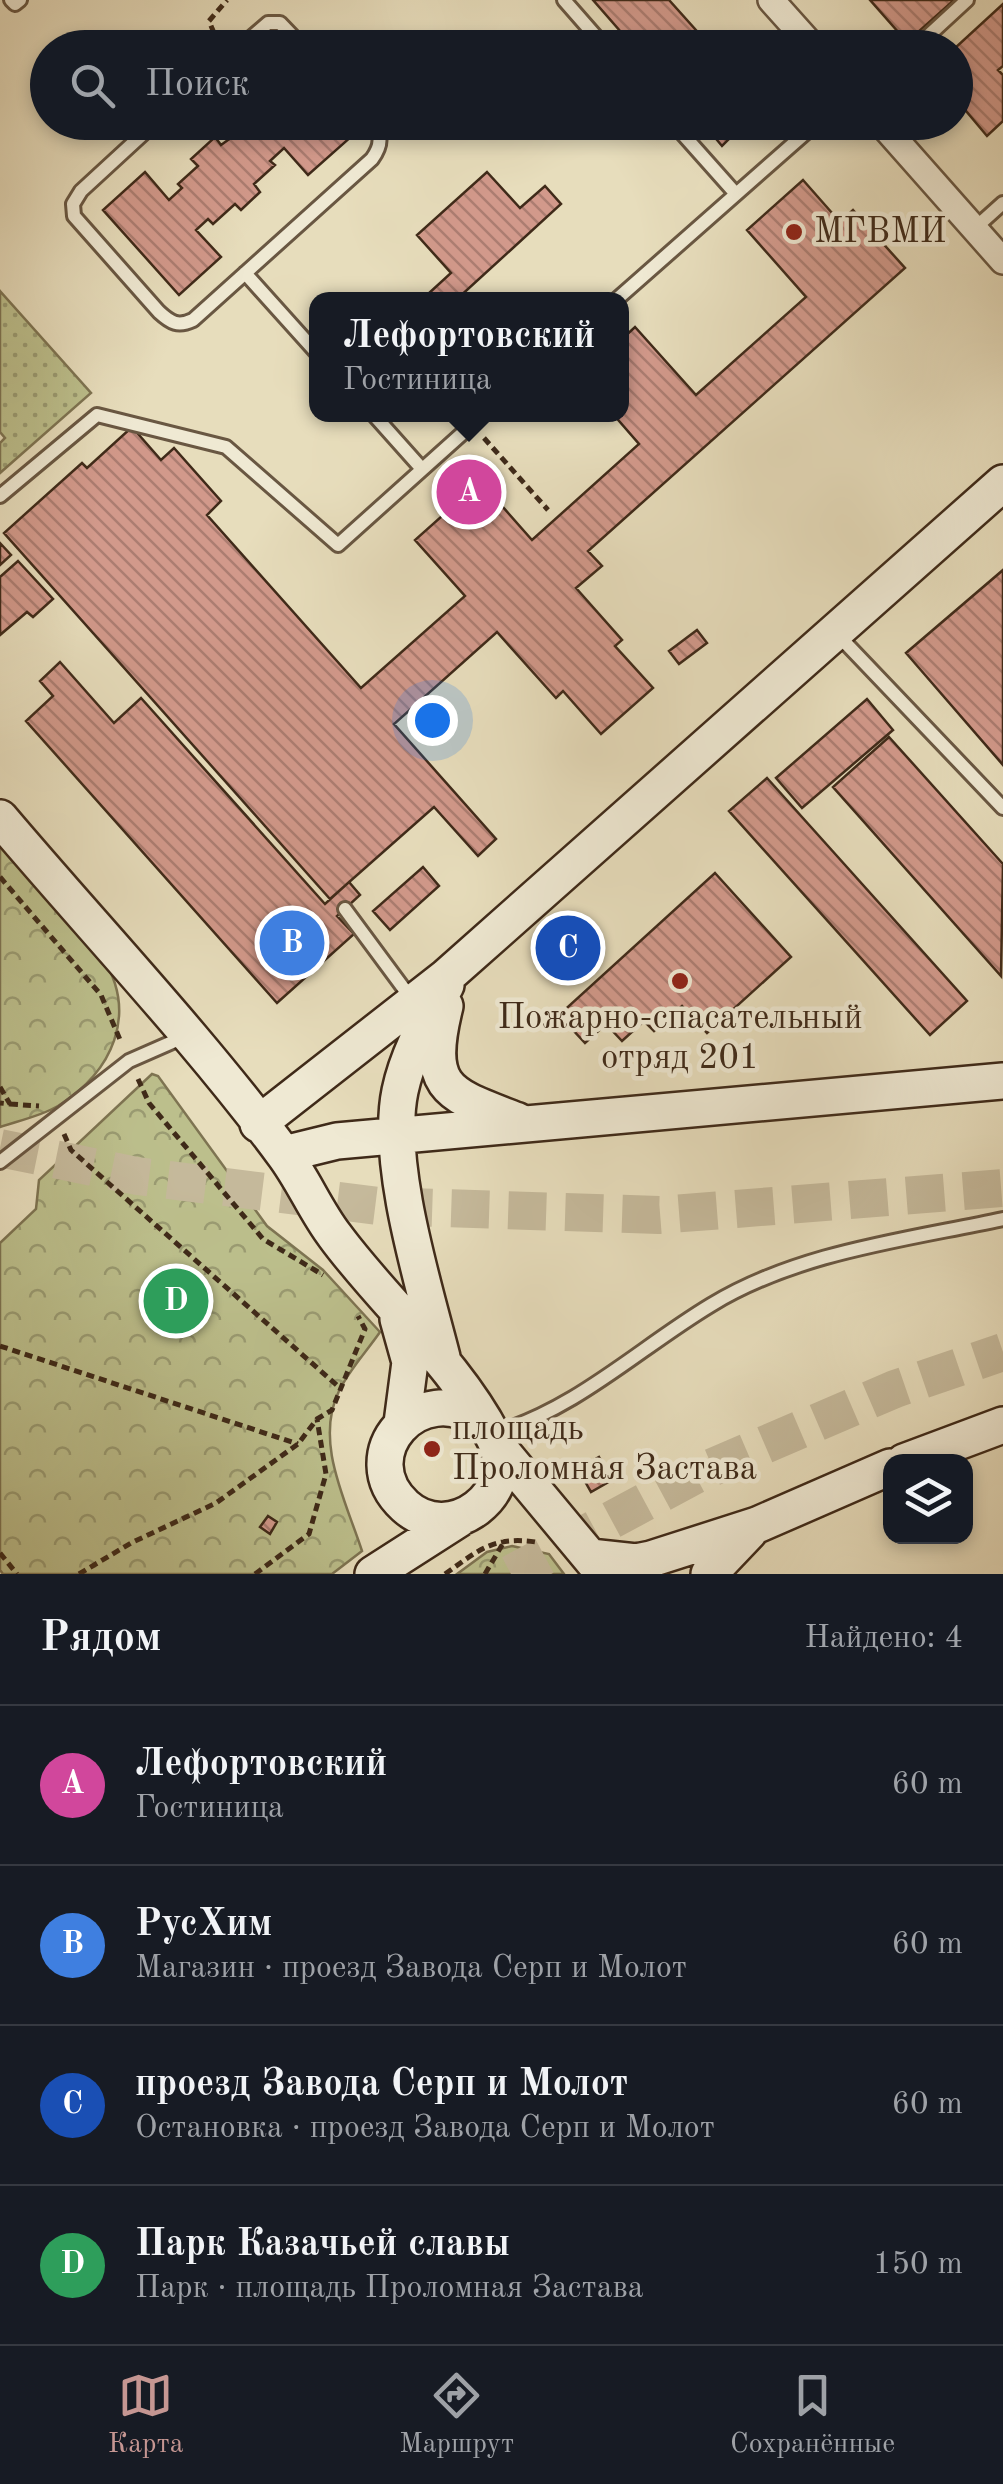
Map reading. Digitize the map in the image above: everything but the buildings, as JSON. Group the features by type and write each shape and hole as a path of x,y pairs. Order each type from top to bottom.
{"street":[{"path":"772,0 798,30"},
{"path":"896,140 1003,261"},
{"path":"258,1124 454,970 1003,483"},
{"path":"0,818 284,1154 334,1235 444,1366 550,1530"},
{"path":"454,970 438,1042 442,1076 457,1098 524,1123"},
{"path":"444,1366 400,1180 398,1095 410,1054 454,970"},
{"path":"284,1154 337,1141 1003,1081"},
{"path":"375,1572 394,1531 394,1493 386,1464 388,1450 402,1424 410,1362 392,1304"},
{"path":"375,1572 466,1516 493,1492 499,1478 491,1435 471,1414 442,1406 414,1414 402,1424"},
{"path":"925,1454 1003,1425"},
{"path":"394,1493 404,1505 429,1519 514,1507 597,1565 636,1562 757,1525 883,1470"},
{"path":"709,1574 757,1525"}],"lane":[{"path":"12,0 16,4 20,0"},
{"path":"564,0 590,30"},
{"path":"934,30 967,0"},
{"path":"259,30 268,22 280,23 287,30"},
{"path":"136,140 81,191 73,204 74,216 169,322 182,325 193,320 372,158 380,148 380,140"},
{"path":"688,140 736,194"},
{"path":"625,292 798,140"},
{"path":"974,229 1003,204"},
{"path":"245,274 309,344"},
{"path":"0,496 97,415 226,447 338,545 475,422"},
{"path":"380,422 422,470"},
{"path":"836,632 1003,808"},
{"path":"345,909 414,1003"},
{"path":"0,1162 130,1061 186,1036"},
{"path":"491,1435 542,1415 600,1383 712,1304 796,1264 1003,1219"}],"path":[{"path":"212,30 208,21 227,0"},
{"path":"472,425 548,510"},
{"path":"0,877 101,994 116,1034"},
{"path":"130,1061 149,1103 263,1239 329,1278"},
{"path":"0,1087 10,1104"},
{"path":"0,1103 57,1107 57,1118 71,1150 340,1388"},
{"path":"79,1574 130,1543 216,1503 298,1444 332,1410 365,1329 352,1302"},
{"path":"0,1346 298,1444"},
{"path":"256,1574 309,1534 326,1474 318,1420"},
{"path":"446,1574 480,1548 506,1538 550,1530"},
{"path":"484,1574 506,1538"},
{"path":"0,1554 17,1574"}],"green space":[{"path":"0,291 91,393 0,473 0,443 5,438 0,432"},
{"path":"0,840 92,940 113,978 119,1020 105,1059 77,1092 51,1110 0,1127"},
{"path":"152,1074 158,1076 267,1226 323,1270 380,1332 343,1383 332,1410 331,1451 335,1471 362,1551 332,1574 3,1574 0,1570 0,1243 36,1209 39,1180"},
{"path":"512,1546 549,1554 564,1574 457,1574 487,1552"}],"tunnel":[{"path":"0,1148 137,1176 378,1206 659,1215 1003,1188"},
{"path":"511,1574 699,1473 895,1389 1003,1352"}],"place":[{"name":"МГВМИ","path":"794,232"},
{"name":"Лефортовский","path":"469,492"},
{"name":"РусХим","path":"292,943"},
{"name":"проезд Завода Серп и Молот","path":"568,948"},
{"name":"Пожарно-спасательный отряд 201","path":"680,981"},
{"name":"Парк Казачьей славы","path":"176,1301"},
{"name":"площадь Проломная Застава","path":"432,1449"}]}
